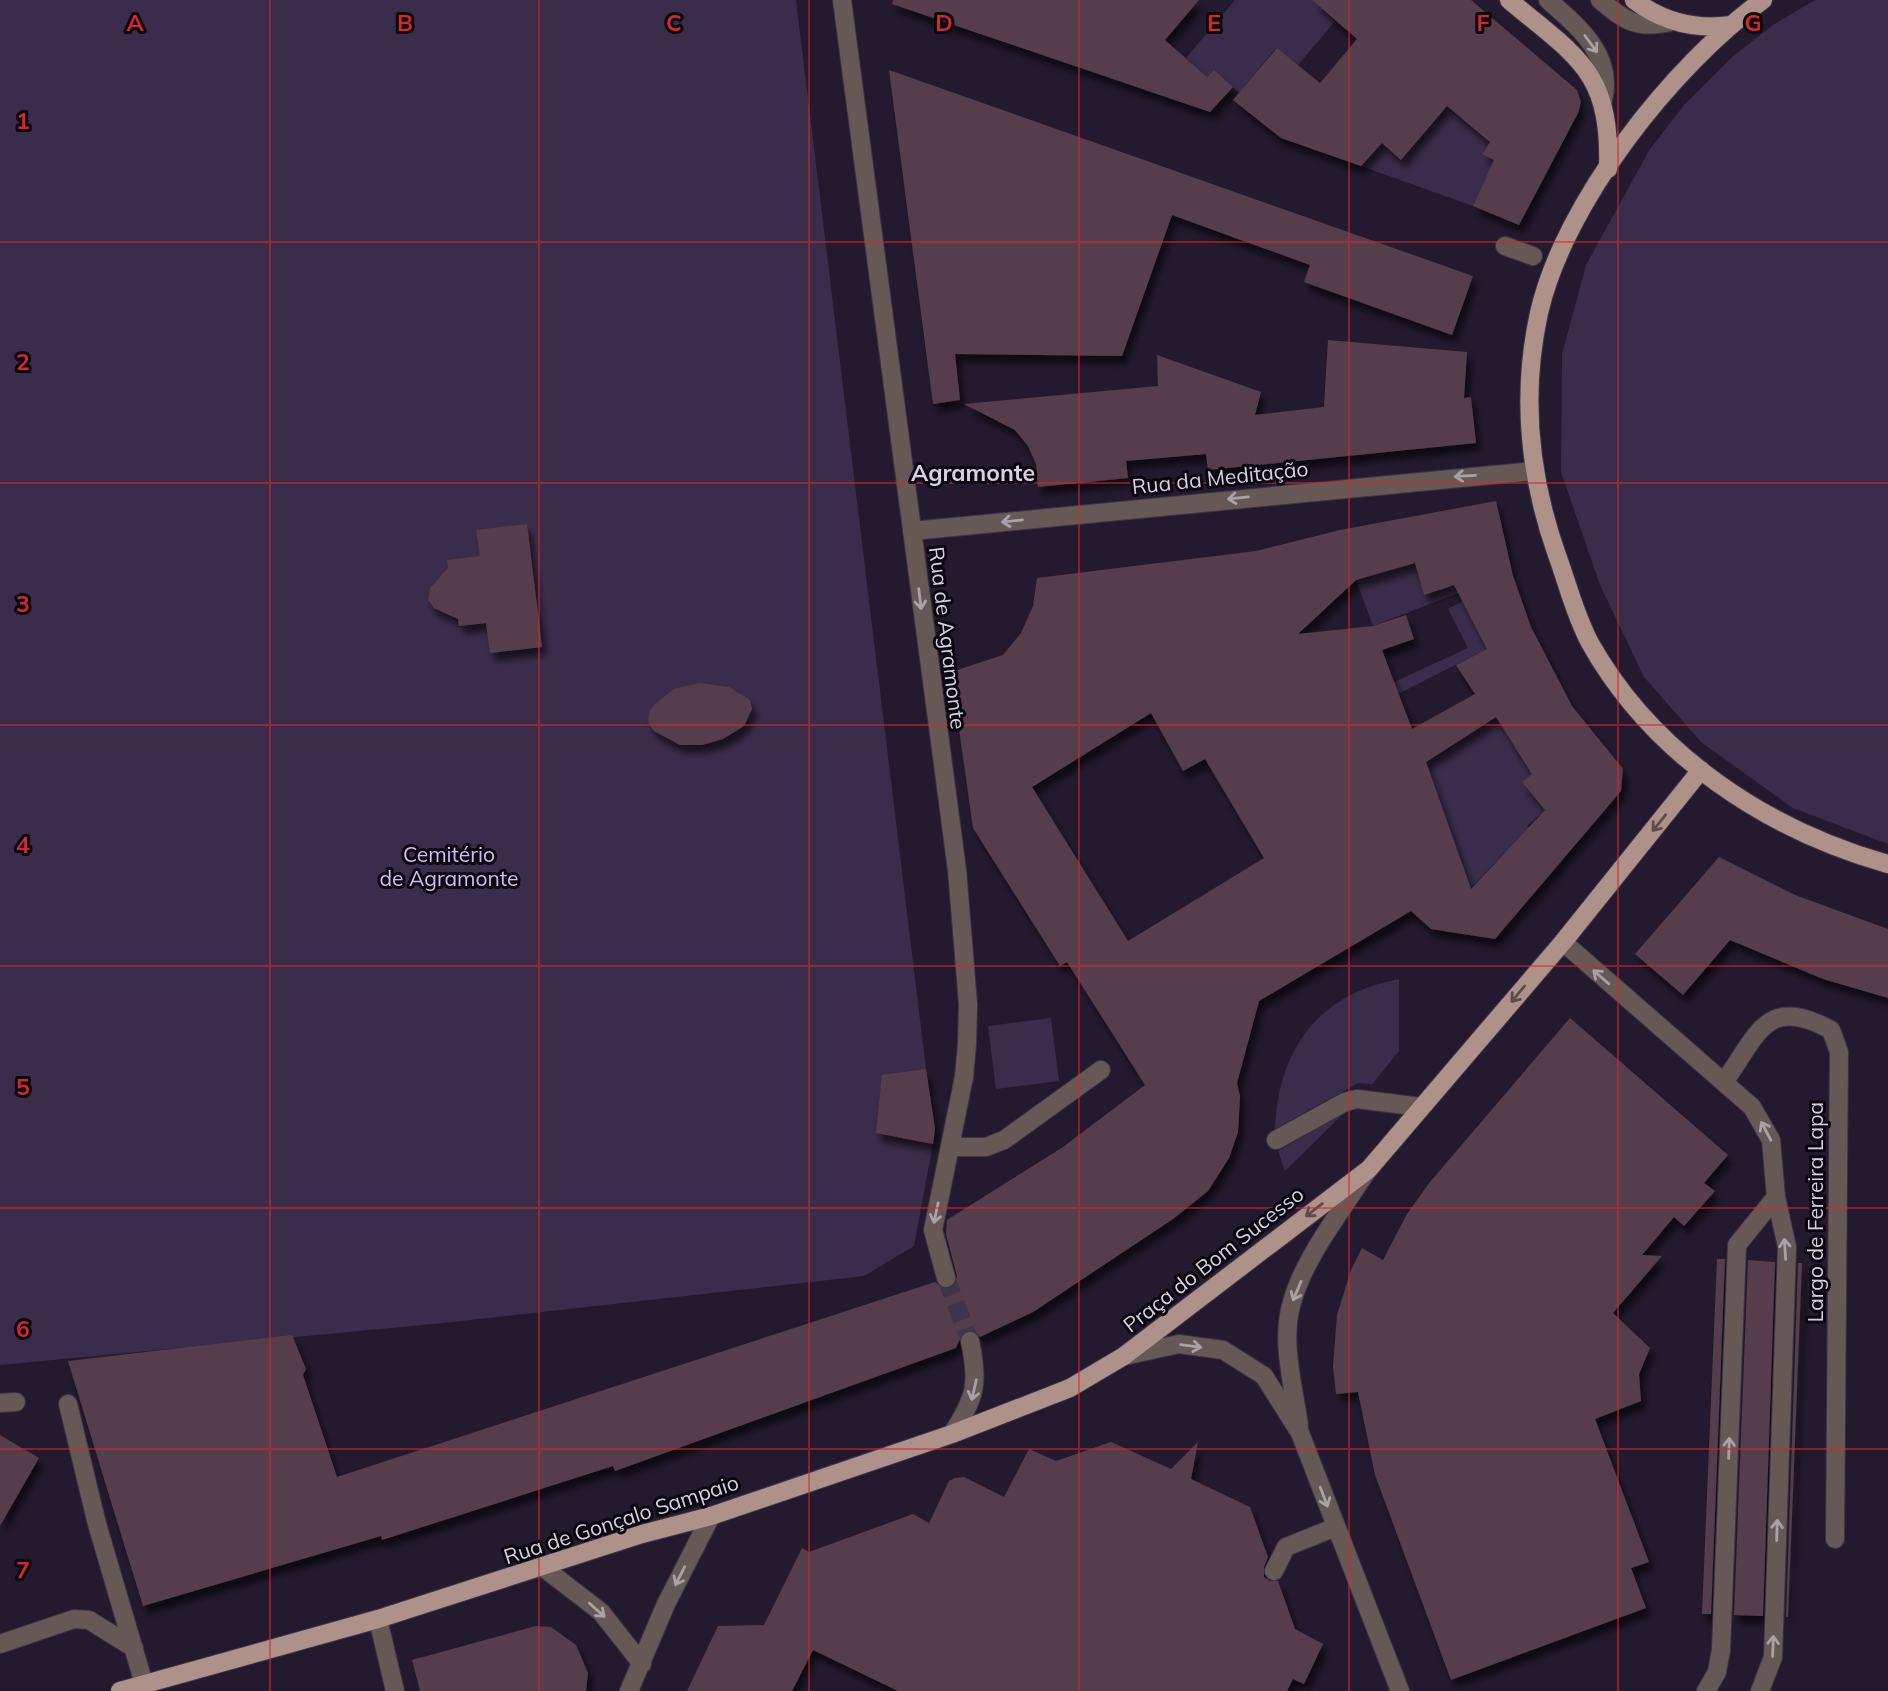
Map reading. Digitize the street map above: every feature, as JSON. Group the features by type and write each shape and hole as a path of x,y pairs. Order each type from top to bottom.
{"main road":[{"path":"1509,0 1583,65 1603,100 1609,134 1608,169"},
{"path":"1634,0 1658,16 1674,21 1698,26 1731,25"},
{"path":"1763,0 1731,25 1685,68 1652,107 1608,169 1566,237 1539,312 1528,391 1533,471 1551,540 1589,641 1614,681 1643,718 1702,770 1757,810 1842,850 1888,864"},
{"name":"Praça do Bom Sucesso","path":"1124,1356 1369,1169 1563,942 1702,770"},
{"name":"Rua de Gonçalo Sampaio","path":"120,1691 378,1619 544,1568 642,1534 711,1516 952,1434 1070,1388 1124,1356"}],"street":[{"name":"Rua de Agramonte","path":"842,0 929,677 957,870 968,1004 964,1077 933,1230 946,1278"},
{"path":"1548,0 1589,38 1601,59 1607,82 1603,100"},
{"path":"1600,0 1632,24 1654,26 1674,21"},
{"path":"1505,246 1533,256"},
{"name":"Rua da Meditação","path":"912,531 1533,471"},
{"name":"Largo de Ferreira Lapa","path":"1563,942 1752,1107 1771,1140 1776,1198 1787,1247 1773,1657 1760,1691"},
{"name":"Largo de Ferreira Lapa","path":"1724,1082 1770,1019 1791,1014 1810,1019 1830,1030 1839,1052 1835,1539"},
{"path":"951,1147 986,1147 1004,1140 1101,1070"},
{"path":"1276,1140 1345,1102 1357,1099 1421,1107"},
{"name":"Praça do Bom Sucesso","path":"1300,1433 1288,1346 1291,1304 1304,1274 1369,1169"},
{"name":"Largo de Ferreira Lapa","path":"1706,1691 1717,1672 1721,1650 1737,1245 1776,1198"},
{"path":"952,1434 973,1398 976,1385 977,1373 970,1341"},
{"name":"Praça do Bom Sucesso","path":"1124,1356 1179,1344 1223,1350 1264,1376 1300,1433 1399,1690"},
{"path":"68,1404 97,1524 144,1684"},
{"path":"629,1691 667,1604 711,1516"},
{"path":"1274,1571 1286,1547 1336,1527"},
{"path":"544,1568 601,1612 642,1664"},
{"path":"0,1644 64,1622 81,1619 102,1626 134,1648"},
{"path":"378,1619 395,1691"}],"green space":[{"name":"Cemitério de Agramonte","path":"0,0 796,0 926,1069 933,1144 914,1246 864,1276 443,1323 0,1365"},
{"path":"1235,0 1312,0 1335,21 1298,65 1276,48 1239,93 1214,70 1207,77 1186,58"},
{"path":"1815,0 1888,0 1888,844 1793,808 1701,742 1644,677 1600,585 1561,472 1562,354 1586,265 1650,149 1685,104 1732,57 1773,25"},
{"path":"1429,92 1460,117 1469,108 1496,131 1482,154 1511,169 1489,173 1473,206 1361,166 1382,143 1402,160 1422,135"},
{"path":"1415,563 1424,595 1462,582 1466,590 1373,626 1356,580"},
{"path":"1463,601 1487,649 1398,694 1394,682 1468,648 1448,609"},
{"path":"1496,717 1514,746 1526,738 1544,765 1522,782 1545,810 1527,826 1544,840 1528,857 1550,875 1542,884 1504,853 1470,889 1424,763"},
{"path":"1399,979 1399,1051 1372,1084 1358,1083 1275,1129 1284,1074 1294,1051 1308,1030 1325,1012 1346,998"},
{"path":"1051,1018 1059,1081 996,1089 988,1026"},
{"path":"1344,1113 1285,1171 1278,1151"}],"building":[{"path":"893,0 1199,0 1165,40 1207,77 1214,70 1233,87 1210,112 892,4"},
{"path":"1312,0 1471,0 1577,90 1581,102 1578,113 1519,225 1473,206 1494,160 1482,154 1490,142 1447,106 1401,160 1382,143 1361,166 1281,138 1233,100 1277,48 1320,83 1357,39"},
{"path":"889,70 1473,276 1452,335 1304,282 1310,265 1172,215 1122,356 955,354 960,400 933,404"},
{"path":"1328,340 1467,352 1464,398 1471,397 1476,443 1208,470 1206,454 1126,461 1128,478 1038,487 1036,464 1028,446 1015,430 964,404 1158,386 1157,355 1261,392 1255,415 1324,407"},
{"path":"1496,501 1513,576 1531,627 1572,706 1623,769 1621,791 1495,939 1431,929 1411,911 1259,1001 1237,1083 1240,1096 1238,1132 1229,1158 1208,1191 1173,1219 1033,1312 980,1337 973,1330 963,1332 956,1348 615,1471 613,1466 382,1540 381,1536 143,1606 68,1361 292,1335 306,1369 303,1375 337,1477 935,1282 944,1289 954,1286 957,1276 946,1234 947,1220 1063,1147 1145,1085 1067,962 1060,966 973,828 951,672 1003,655 1021,633 1033,606 1037,578 1256,551 1340,530","holes":["1415,563 1424,595 1454,585 1487,649 1456,665 1475,694 1412,729 1382,650 1414,639 1406,615 1373,626 1298,634 1356,580","1151,713 1183,771 1205,759 1264,858 1128,941 1032,787","1496,717 1532,774 1522,782 1545,810 1471,889 1426,762"]},
{"path":"527,524 542,647 490,653 486,623 459,626 458,619 434,608 428,599 430,588 448,568 447,560 480,556 476,530"},
{"path":"699,683 729,687 750,700 752,709 744,726 723,739 702,745 680,745 654,731 648,722 649,712 654,705 674,689"},
{"path":"1719,857 1795,895 1888,929 1888,998 1823,979 1730,940 1683,995 1635,954"},
{"path":"1570,1018 1728,1155 1704,1183 1715,1191 1684,1226 1674,1217 1642,1255 1662,1256 1613,1313 1650,1348 1639,1374 1641,1401 1595,1419 1649,1562 1631,1568 1646,1608 1451,1680 1375,1475 1358,1392 1336,1394 1333,1367 1337,1315 1351,1270 1362,1248 1383,1260 1407,1214 1430,1182"},
{"path":"926,1069 935,1129 933,1144 876,1133 882,1075"},
{"path":"1717,1259 1725,1259 1711,1614 1702,1614"},
{"path":"1748,1260 1775,1262 1763,1616 1734,1615"},
{"path":"1798,1263 1802,1263 1786,1617"},
{"path":"0,1435 39,1458 0,1526"},
{"path":"1111,1442 1171,1469 1198,1442 1191,1479 1250,1507 1268,1557 1264,1577 1270,1581 1278,1581 1295,1629 1323,1644 1304,1684 1293,1679 1287,1691 898,1691 813,1650 792,1691 687,1691 718,1626 764,1625 802,1548 809,1552 913,1514 929,1523 949,1481 955,1478 964,1477 1004,1497 1029,1449 1056,1461"},
{"path":"536,1626 551,1627 576,1645 588,1673 586,1691 420,1691 412,1660"}],"tunnel":[{"path":"946,1278 970,1341"}],"district":[{"name":"Agramonte","path":"973,472"}]}
